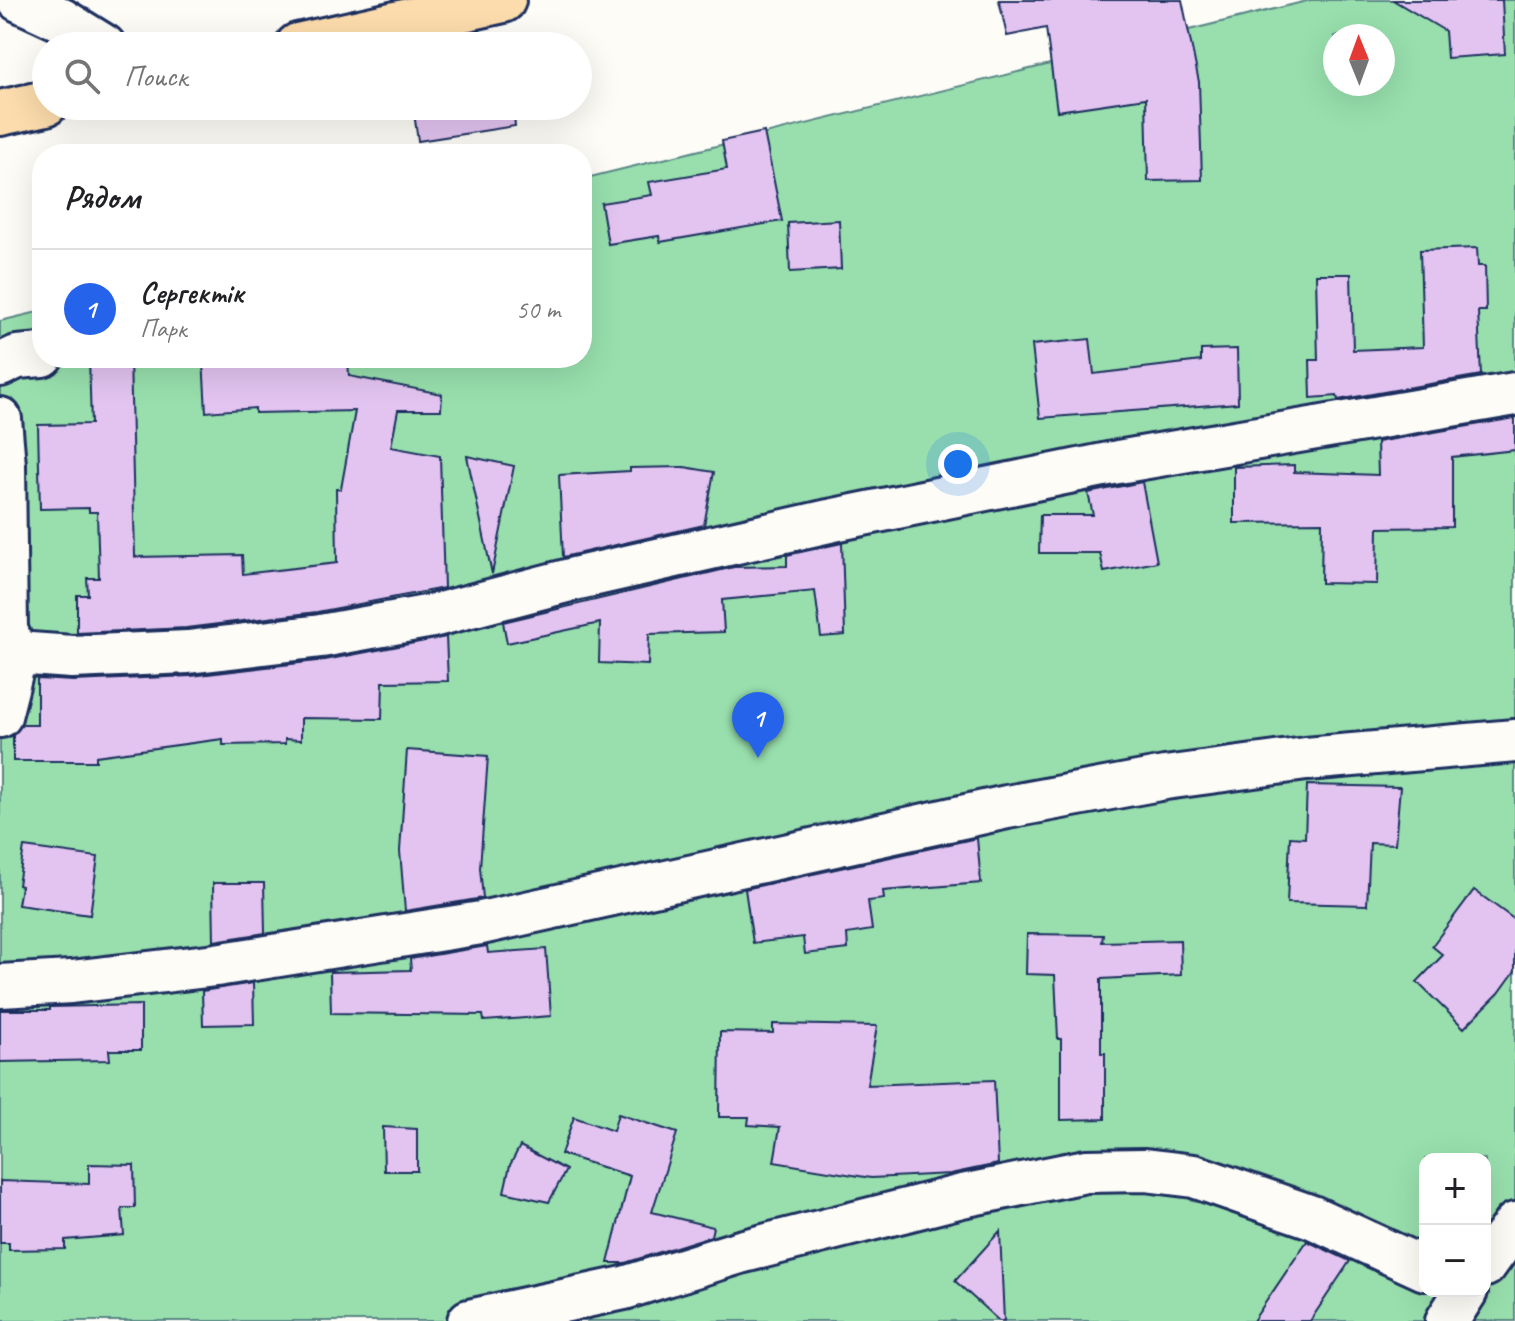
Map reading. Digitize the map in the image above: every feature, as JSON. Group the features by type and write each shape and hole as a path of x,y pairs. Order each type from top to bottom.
{"main road":[{"path":"360,32 503,0"},
{"path":"0,113 32,106"}],"street":[{"path":"19,0 81,32"},
{"path":"0,365 17,357 32,356"},
{"path":"16,653 72,657 188,652 321,636 432,616 574,579 829,521 1118,462 1515,394"},
{"path":"0,419 4,465 6,630 16,653 0,716"},
{"path":"0,986 71,982 216,965 481,923 992,811 1165,778 1306,759 1515,741"},
{"path":"469,1321 624,1288 755,1248 962,1196 1086,1171 1145,1170 1194,1176 1312,1217 1419,1266"},
{"path":"1491,1257 1515,1224"},
{"path":"1447,1321 1462,1297"}],"green space":[{"path":"1311,0 1515,0 1515,1321 0,1321 0,321 32,313 32,368 592,368 592,177"}],"building":[{"path":"999,0 1182,0 1199,82 1202,180 1148,181 1146,98 1057,111 1046,28 1007,36"},
{"path":"1393,0 1502,0 1505,54 1447,58 1445,31"},
{"path":"415,120 514,120 515,126 418,141"},
{"path":"764,132 782,221 660,242 659,236 608,244 601,203 652,195 649,182 727,169 722,141"},
{"path":"839,220 841,269 790,272 788,223"},
{"path":"1477,248 1478,266 1485,266 1486,311 1478,311 1481,375 1338,400 1337,396 1311,398 1310,360 1318,360 1316,274 1351,274 1353,350 1423,347 1420,250"},
{"path":"1090,339 1094,374 1201,361 1201,350 1237,349 1238,403 1040,418 1032,345"},
{"path":"89,368 130,368 135,557 242,555 243,574 337,563 336,489 341,489 355,411 255,413 255,408 206,412 204,368 349,368 349,376 442,394 441,410 398,410 391,447 440,456 444,588 317,612 186,628 77,633 77,595 88,595 87,578 99,578 97,512 89,512 89,508 40,509 38,425 91,424"},
{"path":"1515,418 1515,450 1452,457 1452,527 1378,528 1377,584 1321,583 1322,522 1234,523 1234,467 1294,465 1294,472 1378,475 1377,442"},
{"path":"467,456 514,466 492,574"},
{"path":"684,467 714,472 704,525 563,557 559,475 630,471 630,468"},
{"path":"1142,482 1157,562 1104,572 1100,553 1039,553 1040,515 1093,515 1088,493"},
{"path":"842,543 845,635 821,637 815,591 722,600 724,632 649,634 648,665 599,663 600,623 507,643 503,622 734,567 787,566 787,555"},
{"path":"446,637 448,681 383,682 382,719 301,718 301,740 285,739 285,744 223,745 223,739 96,756 96,761 13,761 13,735 22,725 37,725 37,679 73,681 191,676 325,660"},
{"path":"407,750 488,756 480,868 483,898 405,911 400,851"},
{"path":"1307,785 1400,787 1395,844 1370,843 1367,905 1287,903 1290,837 1305,838"},
{"path":"977,838 981,883 883,891 884,899 868,901 872,930 847,934 848,949 805,954 803,937 753,943 745,889"},
{"path":"24,847 98,857 90,915 18,905"},
{"path":"213,883 264,883 265,933 214,941"},
{"path":"1474,890 1515,920 1515,971 1499,993 1464,1028 1417,982 1443,955 1432,946"},
{"path":"1027,934 1103,935 1102,942 1180,940 1181,975 1101,979 1105,1119 1061,1120 1061,1039 1058,1039 1055,975 1026,974"},
{"path":"487,946 488,953 546,949 551,1016 484,1021 483,1015 331,1013 330,972 411,970 410,959"},
{"path":"253,983 254,1024 203,1025 202,991"},
{"path":"141,1005 141,1050 109,1050 110,1060 0,1062 0,1010"},
{"path":"773,1024 877,1026 867,1085 994,1080 998,1164 950,1174 871,1178 774,1162 780,1127 748,1125 749,1117 719,1117 720,1032 773,1033"},
{"path":"618,1114 677,1133 652,1212 713,1227 711,1236 625,1263 608,1263 630,1176 561,1154 574,1117 613,1131"},
{"path":"383,1127 417,1129 417,1171 384,1171"},
{"path":"520,1146 566,1170 549,1202 504,1192 510,1165"},
{"path":"89,1164 134,1165 135,1208 122,1208 124,1235 65,1240 65,1249 9,1250 9,1243 0,1243 0,1181 89,1184"},
{"path":"1000,1231 1004,1321 999,1321 955,1281"},
{"path":"1307,1241 1350,1261 1310,1321 1253,1321"}],"place":[{"name":"Сергектік","path":"758,758"}]}
